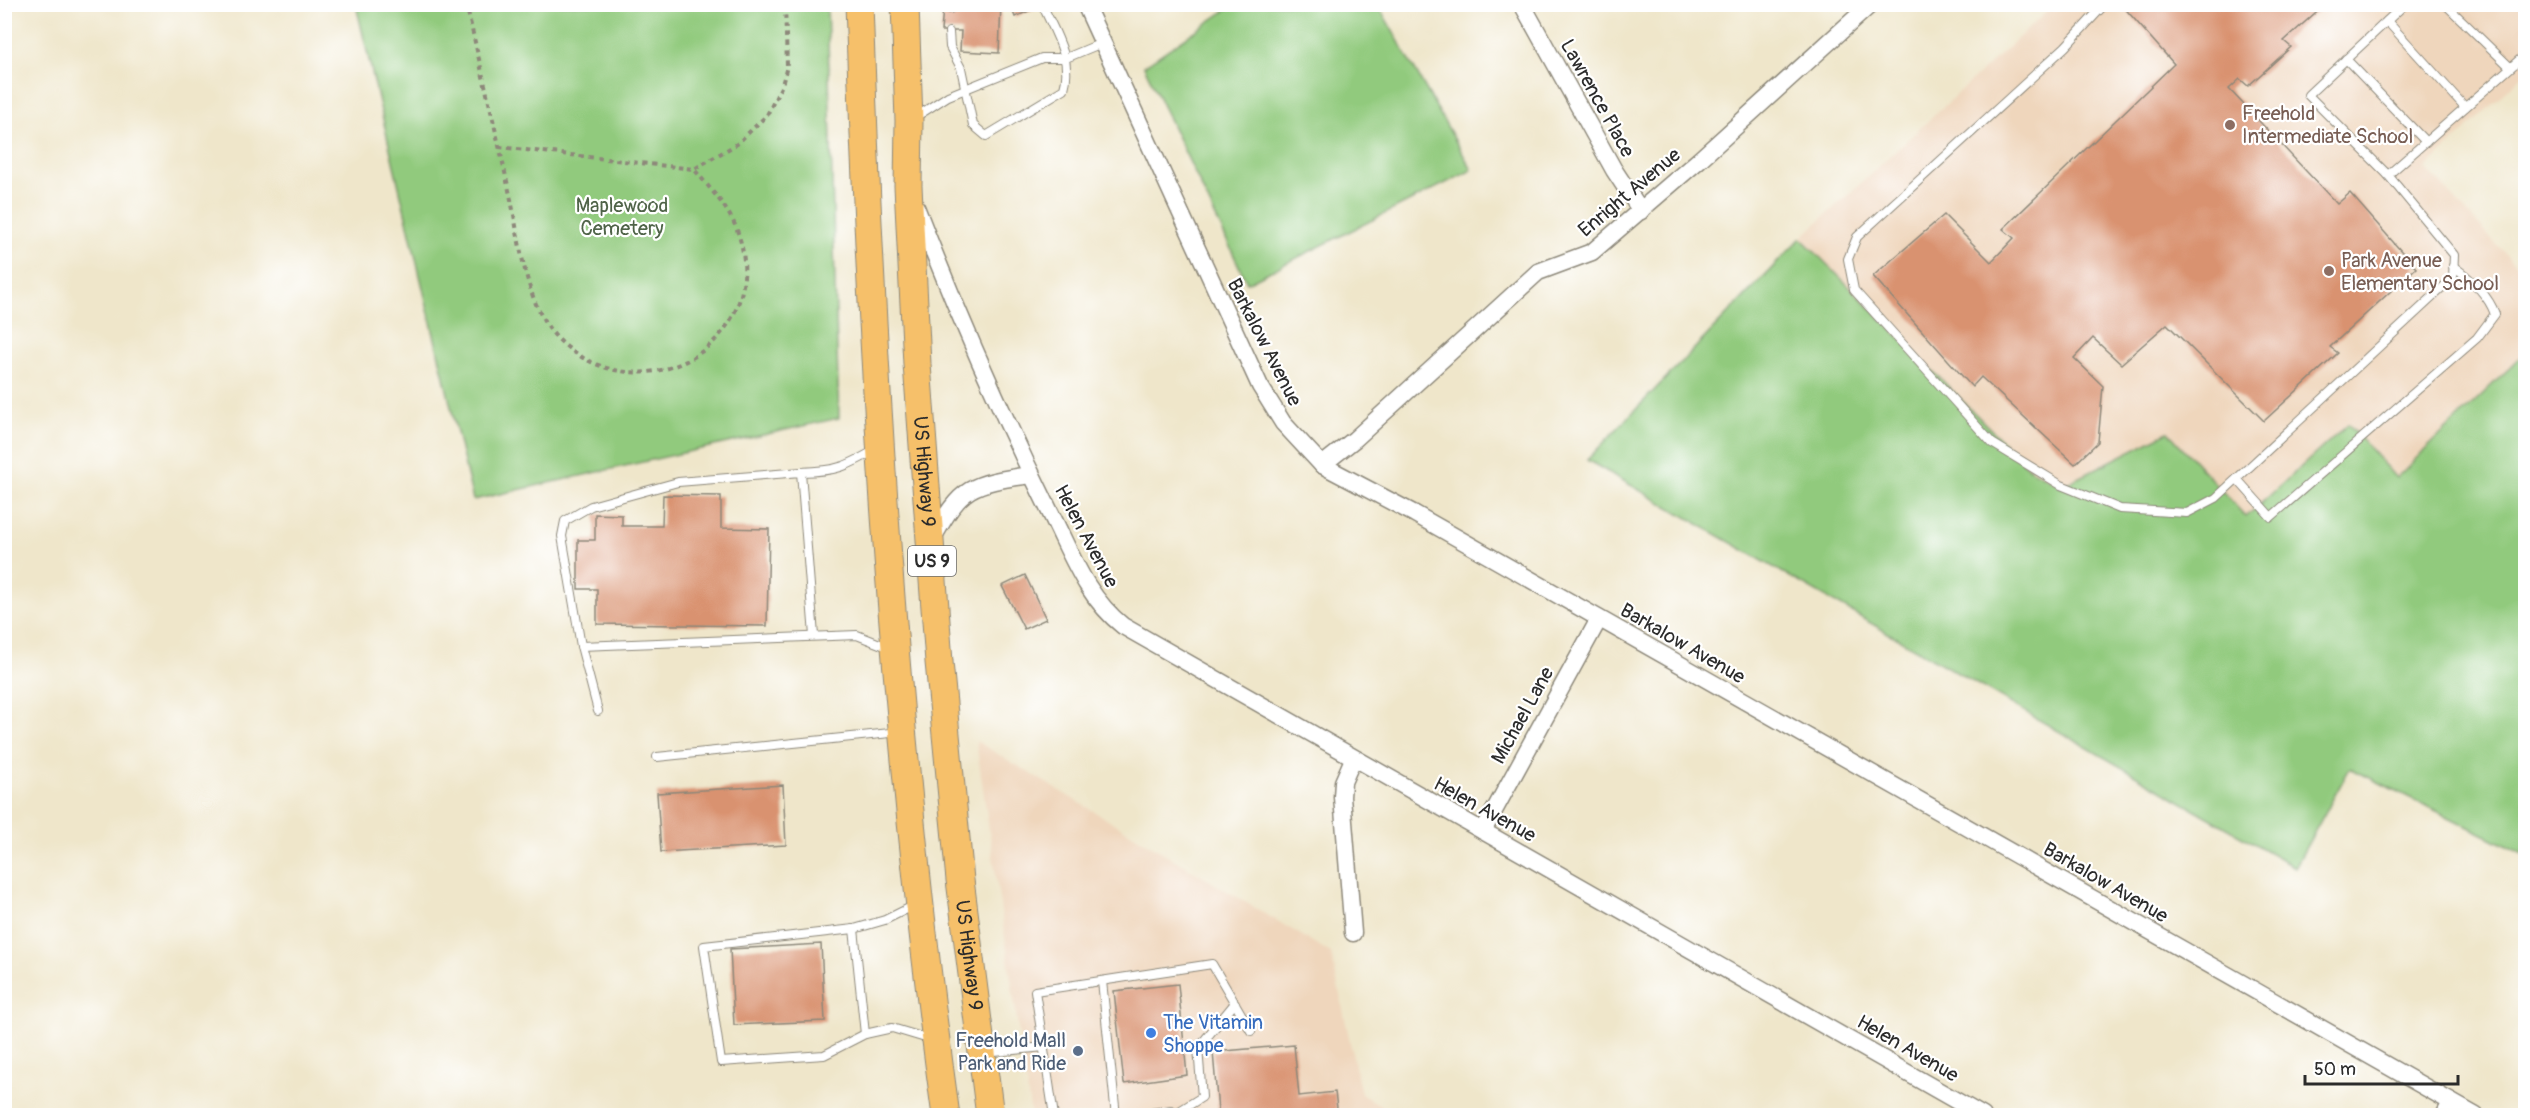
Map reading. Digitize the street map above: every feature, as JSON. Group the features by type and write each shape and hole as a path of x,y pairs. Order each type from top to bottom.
{"highway":[{"name":"US Highway 9","path":"859,4 866,199 880,447 895,650 946,1116"},
{"name":"US Highway 9","path":"905,4 909,121 908,186 917,364 939,662 960,880 990,1116"}],"street":[{"name":"Barkalow Avenue","path":"1084,4 1260,386 1283,423 1322,465 1415,514 1599,619 2448,1109 2476,1116"},
{"name":"Lawrence Place","path":"1522,4 1614,170 1641,211"},
{"name":"Enright Avenue","path":"1322,465 1355,439 1538,272 1592,252 1641,211 1871,4"},
{"name":"Helen Avenue","path":"908,186 940,271 1031,475 1084,581 1109,615 1133,632 1353,759 1983,1116"},
{"name":"Helen Avenue","path":"931,543 946,515 965,492 993,480 1031,475"},
{"name":"Michael Lane","path":"1483,831 1599,619"},
{"path":"1353,759 1343,782 1342,797 1353,933"}],"lane":[{"path":"950,32 950,47 961,68 973,125 986,136 1064,89 1067,76 1066,58 1042,4"},
{"path":"2105,4 2064,47 1857,237 1848,259 1854,290 1992,443 2061,485 2120,509 2187,513 2216,498 2452,278 2454,255 2388,176 2308,95 2405,4"},
{"path":"2445,4 2510,67"},
{"path":"2387,21 2465,108"},
{"path":"909,121 948,96 1042,58 1066,58 1102,43"},
{"path":"2388,176 2526,54"},
{"path":"2346,59 2426,142"},
{"path":"2237,479 2271,517 2477,338 2495,314 2492,305 2467,276 2453,266"},
{"path":"598,711 581,646 562,545 562,527 570,516 591,506 693,479 831,471 854,462 880,447"},
{"path":"801,472 814,636"},
{"path":"581,646 857,635 895,650"},
{"path":"657,757 903,732"},
{"path":"921,902 885,920 854,929 704,946 721,1062 824,1055 865,1034 892,1028 936,1041"},
{"path":"854,929 865,1034"},
{"path":"1054,1116 1035,991 1212,964 1251,1031"},
{"path":"1102,981 1116,1116"},
{"path":"1131,1116 1171,1110 1180,1114 1202,1097 1198,1048 1235,1003"},
{"path":"981,1054 1044,1047"}],"path":[{"path":"466,4 528,278 545,323 559,340 577,355 602,367 632,374 664,370 694,357 709,347 731,319 740,296 744,252 739,233 725,209 694,168"},
{"path":"500,147 694,168 737,144 767,115 782,85 787,66 785,4"}],"shaded area":[{"path":"2054,5 2525,5 2525,73 2426,168 2525,275 2525,855 2350,768 2295,867 1587,460 1801,238"},
{"path":"976,741 1331,953 1361,1094 1395,1115 1031,1115"}],"green space":[{"path":"1235,4 1378,5 1472,170 1247,283 1144,66"},
{"name":"Maplewood Cemetery","path":"356,5 827,5 839,418 473,500"},
{"path":"1801,238 2031,470 2062,486 2168,432 2246,517 2348,424 2396,478 2525,353 2525,855 2350,768 2295,867 1587,460"}],"building":[{"path":"957,4 1001,4 999,53 960,51 961,31 941,31 943,8 957,9"},
{"path":"1010,4 1035,4 1036,8 1015,17"},
{"path":"2121,4 2325,4 2284,41 2291,47 2248,86 2240,79 2229,89 2337,204 2350,193 2416,268 2330,347 2338,353 2264,421 2167,324 2121,364 2093,338 2074,358 2103,386 2098,442 2075,464 1981,377 1972,387 1873,276 1944,215 1991,262 2014,238 2003,229 2174,64"},
{"path":"663,495 721,496 721,528 769,529 767,626 597,624 597,589 578,589 578,540 595,540 595,514 622,515 622,526 662,526"},
{"path":"1025,575 1046,619 1024,629 1002,586"},
{"path":"783,785 786,845 661,852 657,793"},
{"path":"821,944 825,1021 734,1025 730,949"},
{"name":"The Vitamin Shoppe","path":"1178,984 1187,1075 1124,1084 1114,991"},
{"path":"1294,1045 1299,1096 1335,1092 1338,1116 1214,1116 1214,1112 1218,1111 1213,1052"}],"place":[{"name":"Freehold Intermediate School","path":"2230,125"},
{"name":"Park Avenue Elementary School","path":"2329,271"},
{"name":"The Vitamin Shoppe","path":"1151,1033"},
{"name":"Freehold Mall Park and Ride","path":"1078,1051"}]}
